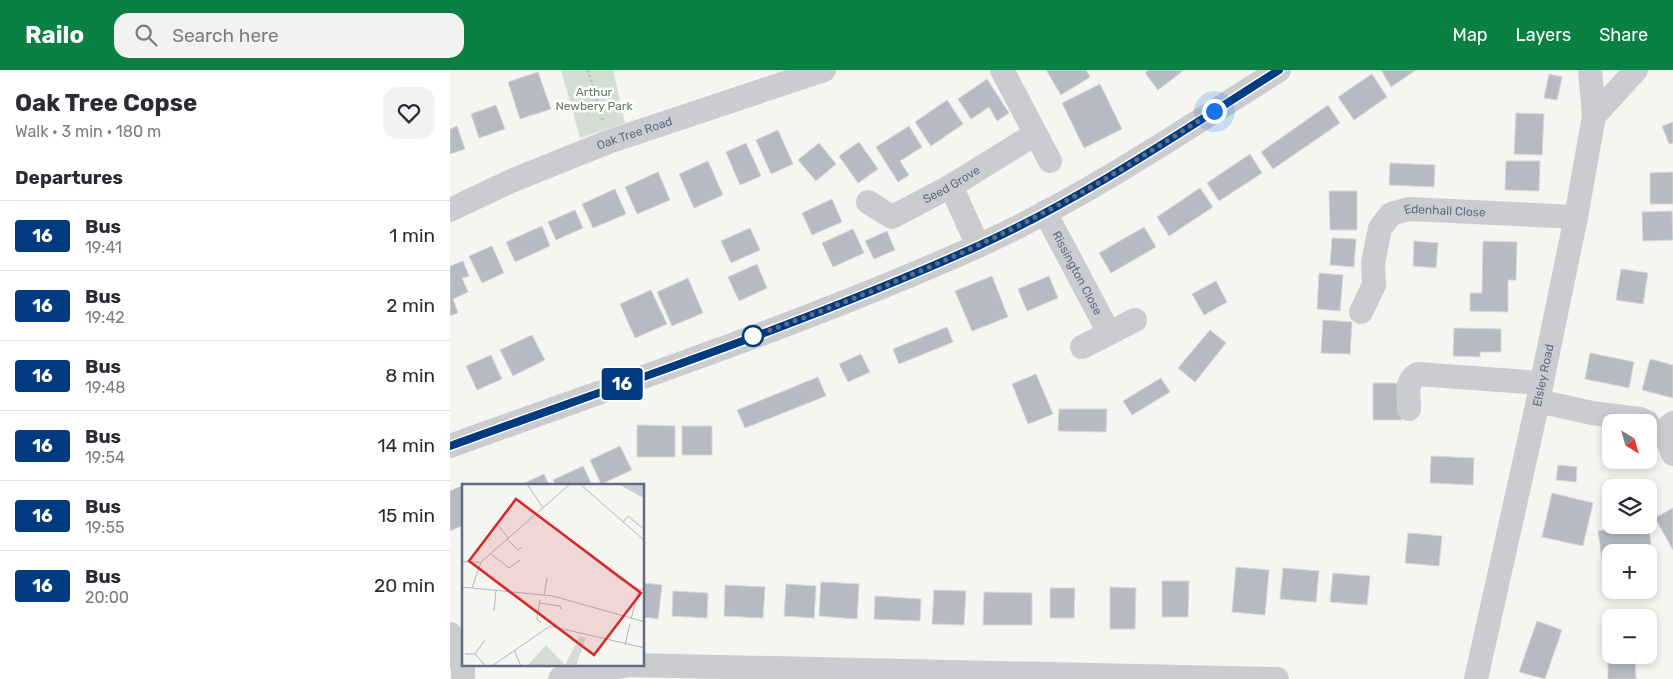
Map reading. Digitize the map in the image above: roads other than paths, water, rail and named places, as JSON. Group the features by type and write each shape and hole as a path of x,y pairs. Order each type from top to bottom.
{"street":[{"name":"Oak Tree Road","path":"450,210 511,181 608,142 824,70"},
{"path":"1002,70 1050,161"},
{"path":"450,446 786,324 978,246 1117,172 1279,70"},
{"name":"Elsley Road","path":"1476,679 1540,392 1576,217 1594,116 1590,70"},
{"path":"1594,116 1636,70"},
{"name":"Seed Grove","path":"868,202 892,217 951,186 1031,126"},
{"path":"951,186 978,246"},
{"name":"Edenhall Close","path":"1361,312 1374,285 1373,263 1380,228 1391,214 1410,209 1576,217"},
{"name":"Rissington Close","path":"1045,212 1109,333"},
{"path":"1082,347 1135,320"},
{"path":"1409,408 1409,385 1412,377 1417,374 1540,392 1592,413 1602,414"},
{"path":"1658,425 1673,454"},
{"path":"450,634 462,665"},
{"path":"645,665 1277,679"},
{"path":"462,666 463,679"},
{"path":"560,679 578,673 624,666"}],"park label":[{"name":"Arthur Newbery Park","path":"594,99"}]}
